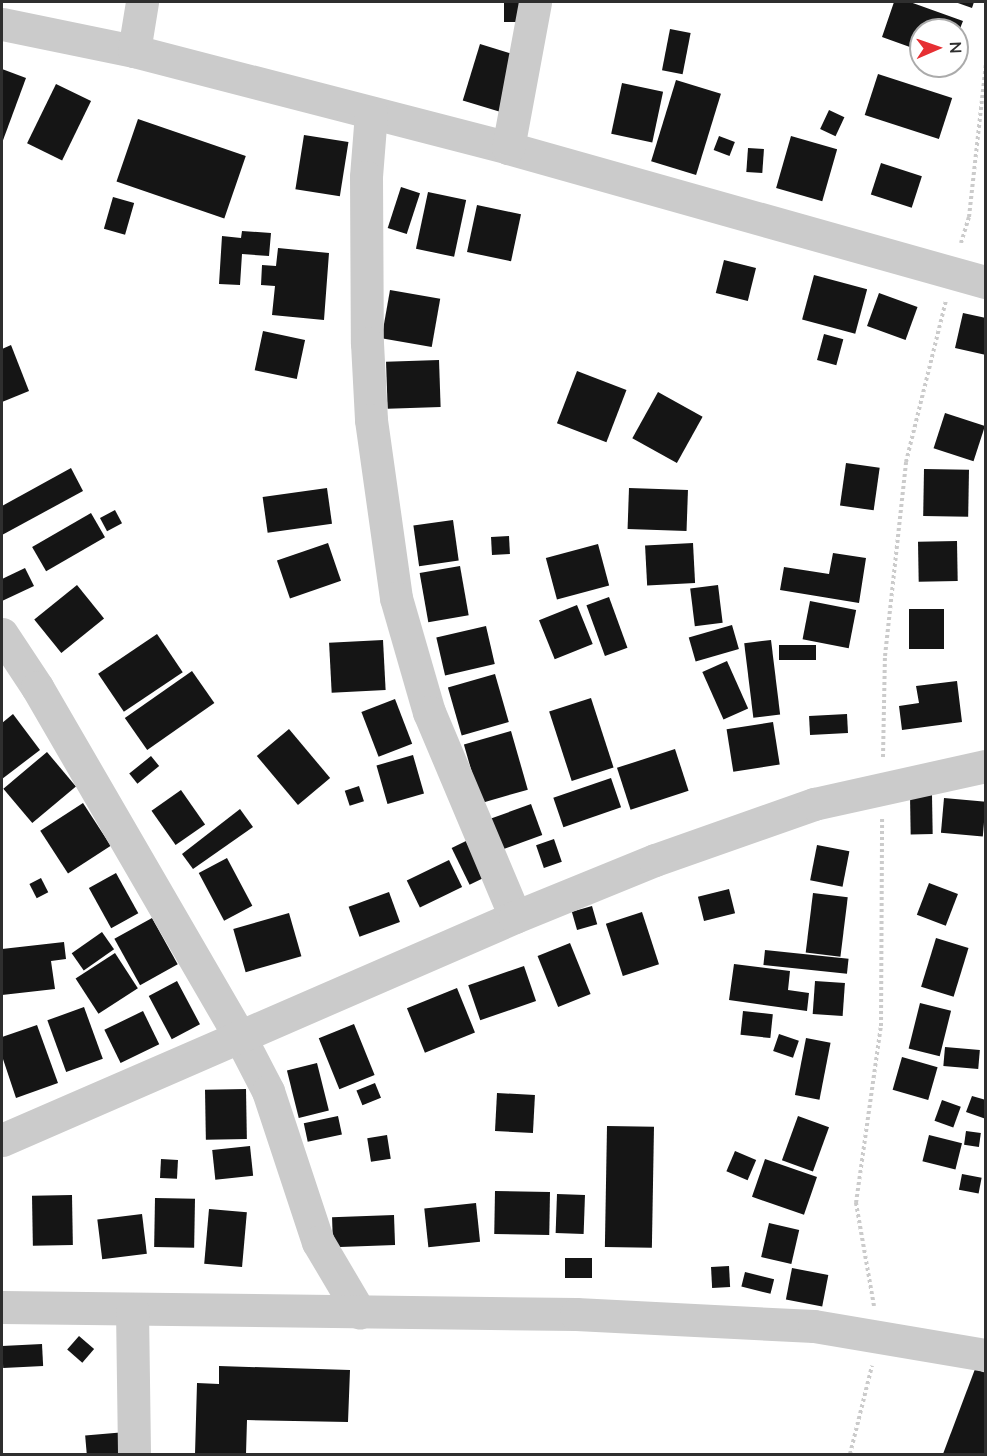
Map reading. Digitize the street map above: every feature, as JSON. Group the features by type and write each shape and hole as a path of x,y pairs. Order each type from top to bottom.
{"street":[{"path":"134,51 141,2"},
{"path":"508,148 535,2"},
{"path":"2,24 134,51 508,148 986,282"},
{"path":"371,113 366,177 367,343 371,420 396,598 429,712 515,917"},
{"path":"2,634 37,687 240,1037 268,1091 318,1242 360,1313"},
{"path":"2,1140 515,917 656,860 814,804 986,766"},
{"path":"2,1307 576,1314 814,1326 986,1355"},
{"path":"132,1309 134,1455"}],"building":[{"path":"504,2 521,2 521,22 504,22"},
{"path":"894,2 910,2 955,18 909,18 909,47 882,37"},
{"path":"955,2 974,2 972,8"},
{"path":"670,29 691,33 683,74 662,70"},
{"path":"480,44 522,57 505,113 463,100"},
{"path":"2,69 26,78 2,143"},
{"path":"878,74 952,98 939,139 865,115"},
{"path":"676,80 721,94 696,175 651,161"},
{"path":"622,83 663,92 652,143 611,134"},
{"path":"56,84 91,101 62,160 27,143"},
{"path":"829,110 844,117 836,136 820,129"},
{"path":"138,119 246,156 224,219 117,181"},
{"path":"304,135 348,142 340,196 295,189"},
{"path":"719,136 735,142 729,156 714,150"},
{"path":"791,136 837,149 822,201 776,188"},
{"path":"748,148 764,149 762,173 746,172"},
{"path":"881,163 922,176 912,208 871,194"},
{"path":"401,187 420,193 407,234 388,228"},
{"path":"428,192 466,200 454,257 416,249"},
{"path":"113,197 134,203 125,235 104,229"},
{"path":"477,205 521,214 511,261 467,252"},
{"path":"242,231 271,233 269,256 242,254 240,285 219,284 222,236 241,238"},
{"path":"278,248 329,253 324,320 272,315 275,286 261,285 262,265 276,266"},
{"path":"724,260 756,268 748,301 716,293"},
{"path":"814,275 867,289 855,334 802,319"},
{"path":"390,290 440,299 432,347 381,338"},
{"path":"879,293 918,307 906,340 867,326"},
{"path":"963,313 986,318 986,355 955,348"},
{"path":"263,331 305,340 297,379 255,370"},
{"path":"824,334 843,339 836,365 817,360"},
{"path":"11,345 29,391 2,402 2,349"},
{"path":"439,360 441,407 388,409 386,362"},
{"path":"577,371 626,390 606,442 557,423"},
{"path":"658,392 703,417 677,463 632,438"},
{"path":"945,413 985,426 974,461 934,448"},
{"path":"846,463 880,468 874,510 840,506"},
{"path":"71,468 83,491 2,535 2,506"},
{"path":"924,469 969,470 968,517 923,516"},
{"path":"327,488 332,524 268,533 263,497"},
{"path":"629,488 688,490 687,531 628,529"},
{"path":"115,510 122,523 107,531 100,518"},
{"path":"91,513 105,537 46,571 32,547"},
{"path":"453,520 459,561 419,566 413,526"},
{"path":"509,536 510,554 492,555 491,537"},
{"path":"957,541 958,581 919,582 918,542"},
{"path":"328,543 341,581 290,598 277,561"},
{"path":"693,543 695,583 647,585 645,546"},
{"path":"598,544 609,586 557,600 546,558"},
{"path":"833,553 866,558 859,603 780,590 784,567 829,574"},
{"path":"460,566 469,615 428,622 420,573"},
{"path":"25,568 34,586 2,601 2,579"},
{"path":"77,585 104,618 61,653 34,620"},
{"path":"718,585 723,623 695,626 690,588"},
{"path":"609,597 627,648 605,656 586,605"},
{"path":"810,601 856,610 849,648 803,639"},
{"path":"577,605 593,644 555,659 539,620"},
{"path":"909,609 944,609 944,649 909,649"},
{"path":"732,625 739,649 696,661 689,637"},
{"path":"486,626 495,664 445,675 436,637"},
{"path":"157,634 183,672 124,712 98,674"},
{"path":"383,640 386,690 332,693 329,643"},
{"path":"771,640 780,714 753,718 744,643"},
{"path":"779,645 816,645 816,660 779,660"},
{"path":"727,661 748,709 723,719 702,672"},
{"path":"192,671 214,703 147,750 125,718"},
{"path":"495,674 509,722 462,736 448,688"},
{"path":"957,681 962,722 902,730 899,706 919,703 916,686"},
{"path":"591,698 614,767 572,781 549,712"},
{"path":"395,699 412,744 379,757 361,712"},
{"path":"13,714 40,750 2,779 2,723"},
{"path":"847,714 848,733 810,735 809,716"},
{"path":"773,722 780,764 733,772 727,729"},
{"path":"289,729 330,778 298,805 257,756"},
{"path":"511,731 528,790 481,803 464,745"},
{"path":"675,749 689,791 631,810 617,768"},
{"path":"47,752 76,786 32,823 3,789"},
{"path":"413,755 424,793 387,804 376,765"},
{"path":"151,756 159,766 137,784 129,774"},
{"path":"611,778 621,807 563,827 553,798"},
{"path":"359,786 364,801 350,806 345,791"},
{"path":"181,790 205,824 176,845 152,811"},
{"path":"910,795 932,795 933,834 911,834"},
{"path":"944,798 986,802 983,837 941,833"},
{"path":"83,803 111,846 68,874 40,831"},
{"path":"531,804 542,835 498,851 487,820"},
{"path":"240,809 253,827 193,869 182,854"},
{"path":"554,839 562,862 544,868 536,845"},
{"path":"466,841 484,878 470,885 452,848"},
{"path":"817,845 849,851 843,887 810,880"},
{"path":"227,858 252,906 224,921 199,873"},
{"path":"449,860 462,887 420,908 407,881"},
{"path":"116,873 138,913 111,928 89,888"},
{"path":"41,878 48,892 37,898 29,884"},
{"path":"929,883 958,894 946,926 917,915"},
{"path":"729,889 735,913 704,921 698,897"},
{"path":"389,892 400,922 360,937 349,907"},
{"path":"813,893 848,897 840,957 806,953"},
{"path":"592,906 597,924 577,930 572,912"},
{"path":"642,912 659,964 623,976 606,924"},
{"path":"289,913 301,956 246,972 233,929"},
{"path":"152,918 178,964 140,985 114,939"},
{"path":"102,932 114,949 84,970 72,953"},
{"path":"936,938 969,948 954,997 921,987"},
{"path":"64,942 66,959 51,961 55,989 2,995 2,949"},
{"path":"570,943 591,994 558,1007 538,956"},
{"path":"765,950 849,959 847,974 763,965"},
{"path":"115,953 138,988 98,1014 76,979"},
{"path":"734,964 790,971 788,990 809,993 807,1011 729,1000"},
{"path":"524,966 536,1001 480,1020 468,985"},
{"path":"177,981 200,1024 172,1039 149,996"},
{"path":"815,981 845,983 843,1016 813,1014"},
{"path":"457,988 475,1033 425,1053 407,1008"},
{"path":"920,1003 951,1011 940,1056 909,1049"},
{"path":"84,1007 103,1059 66,1072 47,1020"},
{"path":"143,1011 159,1044 121,1063 104,1030"},
{"path":"743,1011 773,1014 770,1038 740,1035"},
{"path":"354,1024 375,1075 339,1089 319,1038"},
{"path":"37,1025 58,1083 16,1098 2,1056 2,1037"},
{"path":"779,1034 799,1041 793,1058 773,1051"},
{"path":"806,1038 831,1043 819,1100 795,1095"},
{"path":"945,1047 980,1050 978,1069 943,1066"},
{"path":"902,1057 938,1067 928,1100 893,1090"},
{"path":"317,1063 329,1111 299,1118 287,1070"},
{"path":"375,1083 381,1098 362,1105 356,1090"},
{"path":"246,1089 247,1139 206,1140 205,1090"},
{"path":"497,1093 535,1095 533,1133 495,1131"},
{"path":"972,1096 986,1100 986,1119 966,1112"},
{"path":"942,1100 961,1107 953,1128 934,1121"},
{"path":"338,1116 342,1135 308,1142 304,1123"},
{"path":"798,1116 829,1127 813,1171 782,1160"},
{"path":"607,1126 654,1127 652,1248 605,1247"},
{"path":"966,1131 981,1133 979,1147 964,1145"},
{"path":"387,1135 391,1159 371,1162 367,1138"},
{"path":"929,1135 962,1143 955,1169 922,1161"},
{"path":"250,1146 253,1176 215,1180 212,1150"},
{"path":"735,1151 756,1160 748,1180 726,1171"},
{"path":"161,1159 178,1160 177,1179 160,1178"},
{"path":"765,1159 817,1177 804,1215 752,1197"},
{"path":"962,1174 982,1178 979,1194 959,1190"},
{"path":"495,1191 550,1192 549,1235 494,1234"},
{"path":"557,1194 585,1195 584,1234 556,1233"},
{"path":"72,1195 73,1245 33,1246 32,1196"},
{"path":"155,1198 195,1199 194,1248 154,1247"},
{"path":"476,1203 480,1242 428,1247 424,1208"},
{"path":"209,1209 247,1212 242,1267 204,1264"},
{"path":"142,1214 147,1254 102,1259 97,1219"},
{"path":"394,1215 395,1245 333,1247 332,1217"},
{"path":"769,1223 799,1230 791,1264 761,1257"},
{"path":"565,1258 592,1258 592,1278 565,1278"},
{"path":"729,1266 730,1287 712,1288 711,1267"},
{"path":"792,1268 828,1275 822,1306 786,1299"},
{"path":"745,1272 774,1279 770,1294 741,1287"},
{"path":"79,1336 94,1349 82,1363 67,1350"},
{"path":"42,1344 43,1366 3,1368 2,1346"},
{"path":"219,1366 350,1370 348,1422 247,1420 246,1454 195,1454 197,1383 219,1384"},
{"path":"975,1369 986,1373 986,1454 943,1454"},
{"path":"126,1432 128,1454 87,1454 85,1436"}]}
